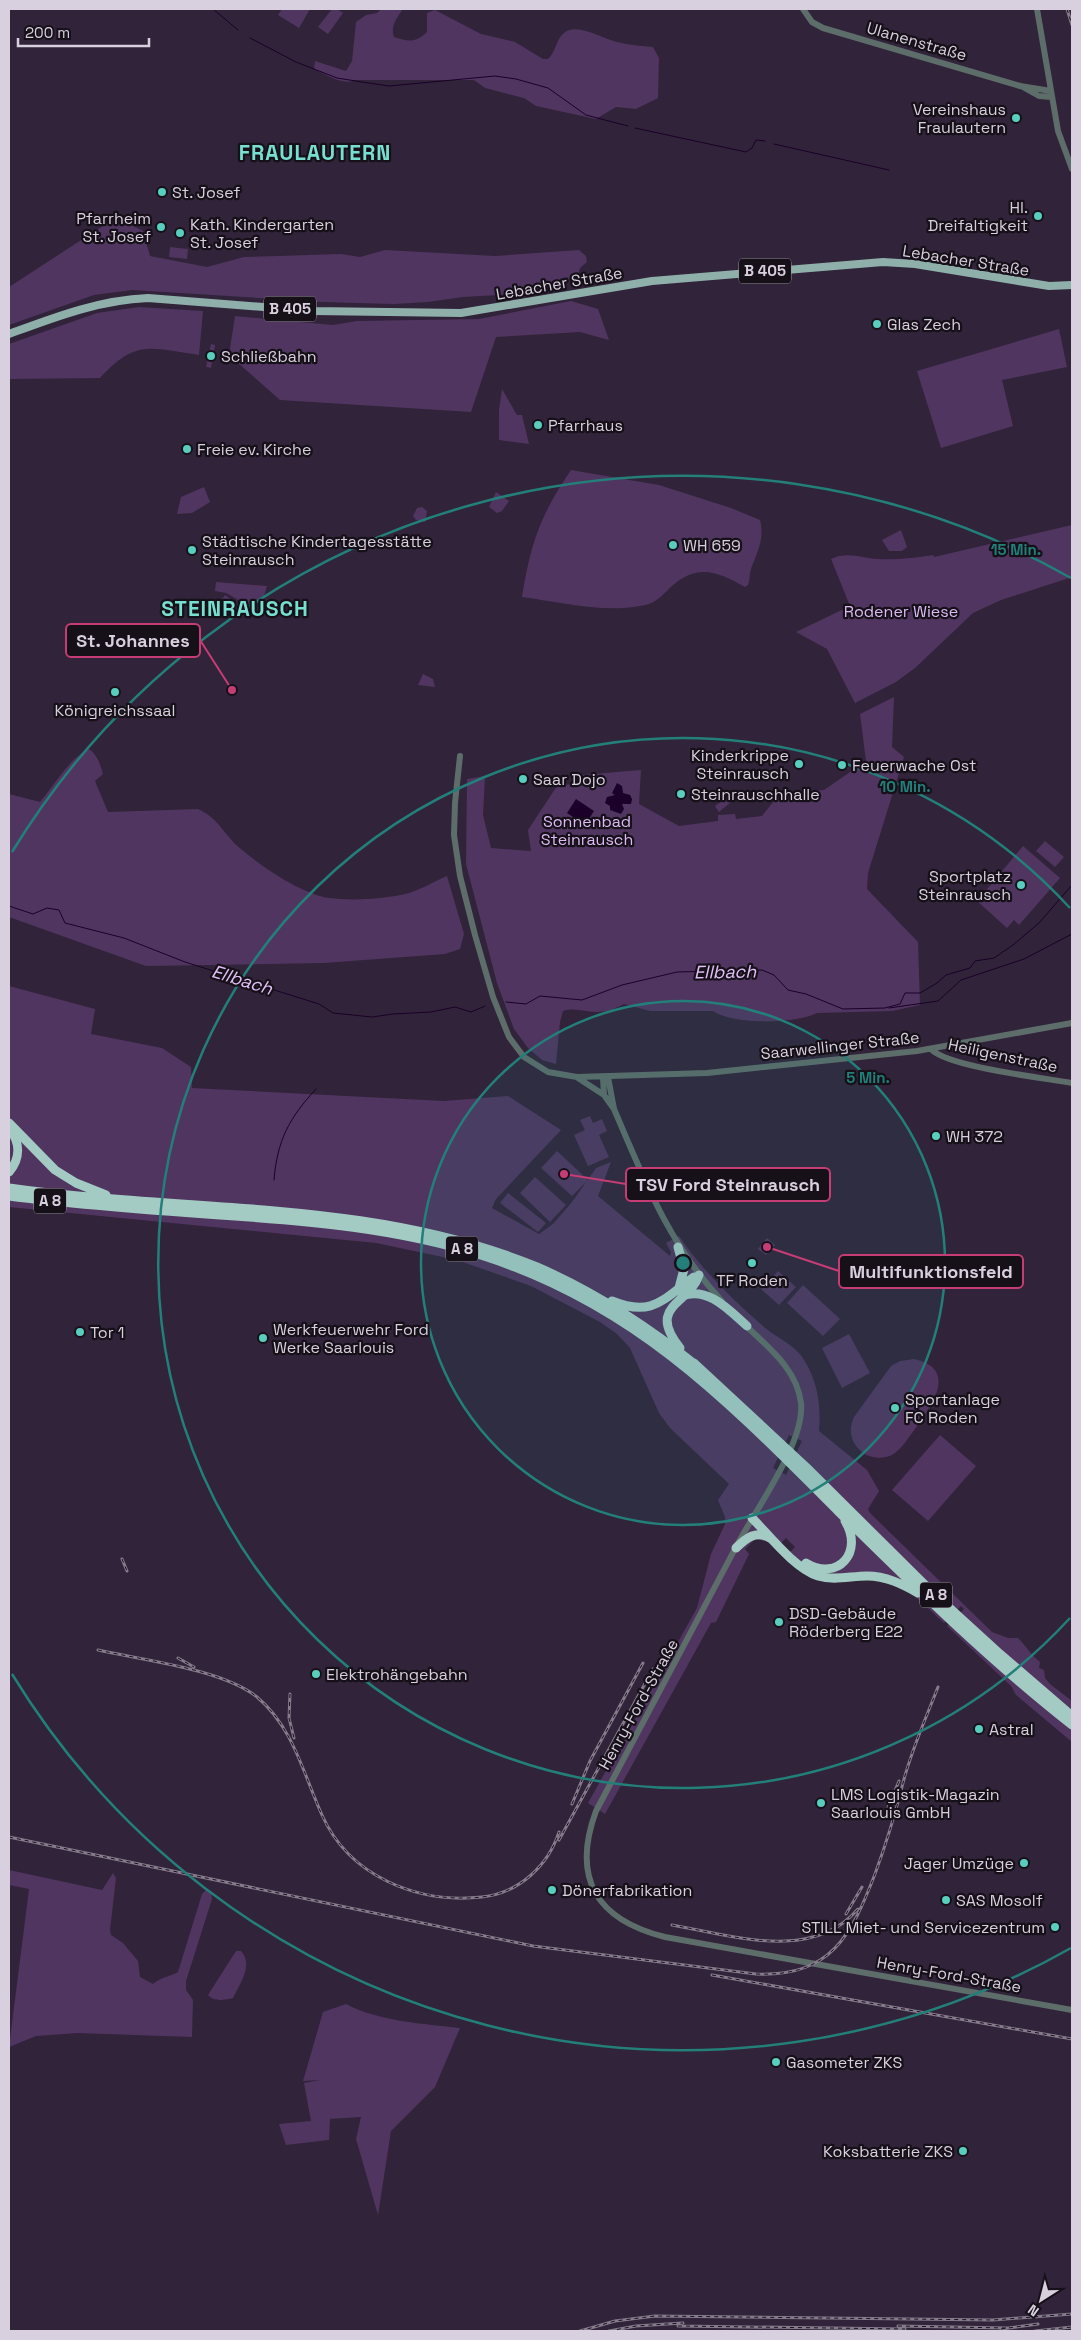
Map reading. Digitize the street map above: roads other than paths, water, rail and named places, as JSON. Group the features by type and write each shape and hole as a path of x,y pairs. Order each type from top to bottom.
{"highway":[{"path":"9,1123 66,1178 88,1189 128,1200"},
{"path":"9,1128 18,1148 16,1162 9,1172"},
{"name":"A 8","path":"9,1188 244,1209 384,1225 480,1247 536,1267 589,1292 646,1327 697,1366 779,1441 931,1591 1072,1716"},
{"name":"A 8","path":"9,1196 353,1227 409,1237 482,1255 560,1286 613,1314 673,1356 741,1414 929,1599 993,1658 1072,1725"},
{"path":"678,1247 683,1262 684,1276 680,1293"},
{"path":"697,1366 674,1340 668,1324 670,1310 680,1293 699,1275"},
{"path":"589,1292 620,1304 641,1307 662,1302 680,1293 708,1296 747,1326"},
{"path":"753,1516 790,1552 814,1568 829,1569 842,1564 850,1553 852,1538 838,1510"},
{"path":"736,1548 755,1535 763,1534 778,1542"},
{"path":"790,1552 802,1567 819,1576 879,1577 897,1582 929,1599"}],"main road":[{"name":"Lebacher Straße","path":"9,334 95,304 148,298 313,311 461,313 652,282 883,262 915,264 1049,286 1072,285"}],"street":[{"name":"Ulanenstraße","path":"803,9 808,18 823,28 1020,86 1038,96 1051,94"},
{"path":"1038,9 1059,137 1072,169"},
{"path":"460,756 454,817 457,865 498,1010 514,1045 531,1063 555,1074 577,1078 604,1095 606,1077"},
{"name":"Saarwellinger Straße","path":"577,1078 707,1073 931,1049 1072,1023"},
{"name":"Heiligenstraße","path":"931,1049 945,1058 969,1064 1072,1083"},
{"name":"Henry-Ford-Straße","path":"606,1077 614,1109 658,1210 678,1247 699,1275 747,1326 771,1348 795,1382 801,1404 801,1416 795,1438 779,1472 753,1516 596,1811 586,1841 586,1862 591,1882 600,1899 625,1923 643,1932 1072,2010"},
{"name":"Henry-Ford-Straße","path":"604,1095 614,1109"}],"waterway":[{"path":"213,9 238,30"},
{"path":"250,38 296,62 337,78 362,82 389,86 495,76 516,79 548,88 586,115 628,126"},
{"path":"635,128 746,152 752,148 756,140 765,141"},
{"path":"774,144 889,170"},
{"name":"Ellbach","path":"506,1002 526,1004 540,996 582,1000 622,985 677,972 762,970 774,975 788,990 806,994 843,1009 885,1008 900,1004 905,993 920,993 946,975 970,968 975,961 994,958 1039,923 1072,885"},
{"name":"Ellbach","path":"9,906 33,914 47,908 59,910 65,923 124,938 185,962 319,1004 333,1013 372,1017 431,1012 455,1007 471,1012 485,1006"},
{"path":"889,1008 938,1001 961,980 1024,959 1072,934"},
{"path":"274,1180 278,1153 286,1131 298,1110 316,1089"}],"railway":[{"path":"1067,9 1072,25"},
{"path":"122,1559 127,1571"},
{"path":"98,1650 203,1672 242,1687 257,1697 280,1722 288,1736 303,1767 322,1815 334,1836 349,1855 367,1870 388,1882 433,1896 458,1898 482,1897 495,1894 520,1884 530,1876 548,1856 559,1832"},
{"path":"178,1658 194,1667"},
{"path":"572,1804 590,1761 643,1663"},
{"path":"559,1840 653,1669"},
{"path":"9,1837 533,1946 756,1974 782,1973 803,1968 820,1960 835,1948 847,1934 857,1916 879,1863 894,1818 910,1759 938,1687"},
{"path":"290,1694 289,1718 294,1738"},
{"path":"888,1807 899,1781"},
{"path":"846,1914 862,1887"},
{"path":"672,1925 745,1939 794,1940 818,1936 839,1926 858,1909"},
{"path":"712,1975 1072,2039"},
{"path":"580,2331 615,2321 655,2316 993,2320 1072,2314"},
{"path":"609,2331 636,2326 683,2323"},
{"path":"1001,2329 1038,2324"},
{"path":"678,2326 905,2329"},
{"path":"898,2326 1007,2328"},
{"path":"1035,2331 1072,2327"}],"place":[{"name":"Vereinshaus Fraulautern","path":"1016,118"},
{"name":"St. Josef","path":"162,192"},
{"name":"Hl. Dreifaltigkeit","path":"1038,216"},
{"name":"Pfarrheim St. Josef","path":"161,227"},
{"name":"Kath. Kindergarten St. Josef","path":"180,233"},
{"name":"Glas Zech","path":"877,324"},
{"name":"Schließbahn","path":"211,356"},
{"name":"Pfarrhaus","path":"538,425"},
{"name":"Freie ev. Kirche","path":"187,449"},
{"name":"WH 659","path":"673,545"},
{"name":"Städtische Kindertagesstätte Steinrausch","path":"192,550"},
{"name":"St. Johannes","path":"232,690"},
{"name":"Königreichssaal","path":"115,692"},
{"name":"Kinderkrippe Steinrausch","path":"799,764"},
{"name":"Feuerwache Ost","path":"842,765"},
{"name":"Saar Dojo","path":"523,779"},
{"name":"Steinrauschhalle","path":"681,794"},
{"name":"Sportplatz Steinrausch","path":"1021,885"},
{"name":"WH 372","path":"936,1136"},
{"name":"TSV Ford Steinrausch","path":"564,1174"},
{"name":"Multifunktionsfeld","path":"767,1247"},
{"name":"TF Roden","path":"752,1263"},
{"name":"Tor 1","path":"80,1332"},
{"name":"Werkfeuerwehr Ford Werke Saarlouis","path":"263,1338"},
{"name":"Sportanlage FC Roden","path":"895,1408"},
{"name":"DSD-Gebäude Röderberg E22","path":"779,1622"},
{"name":"Elektrohängebahn","path":"316,1674"},
{"name":"Astral","path":"979,1729"},
{"name":"LMS Logistik-Magazin Saarlouis GmbH","path":"821,1803"},
{"name":"Jager Umzüge","path":"1024,1863"},
{"name":"Dönerfabrikation","path":"552,1890"},
{"name":"SAS Mosolf","path":"946,1900"},
{"name":"STILL Miet- und Servicezentrum","path":"1055,1927"},
{"name":"Gasometer ZKS","path":"776,2062"},
{"name":"Koksbatterie ZKS","path":"963,2151"}],"district":[{"name":"FRAULAUTERN","path":"315,153"},
{"name":"STEINRAUSCH","path":"235,609"}],"park label":[{"name":"Rodener Wiese","path":"901,611"},
{"name":"Sonnenbad Steinrausch","path":"587,830"}]}
